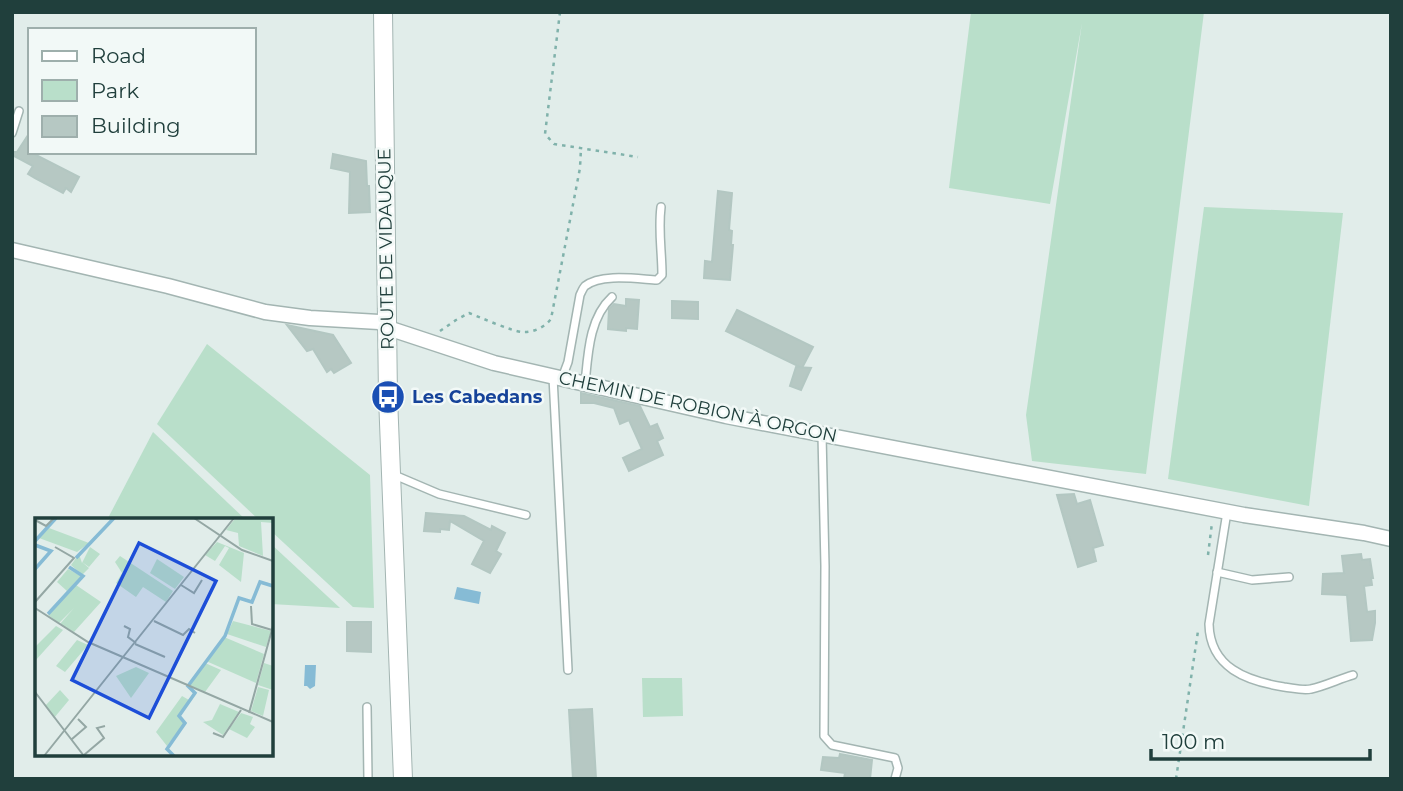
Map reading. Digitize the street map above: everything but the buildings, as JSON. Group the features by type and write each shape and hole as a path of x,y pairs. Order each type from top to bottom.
{"street":[{"name":"ROUTE DE VIDAUQUE","path":"383,12 391,474 403,779"},
{"name":"CHEMIN DE ROBION À ORGON","path":"12,250 168,286 265,312 379,322 494,363 726,416 1221,511 1391,539"}],"lane":[{"path":"12,133 19,111"},
{"path":"568,670 557,377 568,362 580,295 584,287 606,278 657,280 662,275 659,227 662,207"},
{"path":"585,384 595,321 603,306 612,297"},
{"path":"822,435 825,566 824,736 832,745 895,758 898,768 895,779"},
{"path":"391,474 439,494 526,515"},
{"path":"1221,511 1217,572 1209,624 1209,636 1217,656 1241,676 1265,684 1309,690 1353,675"},
{"path":"1217,572 1252,580 1289,577"},
{"path":"367,707 368,779"}],"path":[{"path":"560,12 545,134 554,144 638,157"},
{"path":"428,341 469,313 521,332 546,326 551,319 580,168 581,148"},
{"path":"1206,566 1221,511"},
{"path":"1176,779 1199,629"}],"green space":[{"path":"971,12 1204,12 1146,474 1032,461 1026,415 1082,23 1050,204 949,188"},
{"path":"1204,207 1343,213 1309,506 1168,479"},
{"path":"207,344 370,475 374,608 353,607 273,533 273,518 257,518 157,424"},
{"path":"153,432 244,518 108,518"},
{"path":"273,546 340,608 273,604"},
{"path":"642,678 682,678 683,716 643,717"}],"water":[{"path":"457,587 481,592 479,604 454,599"},
{"path":"305,665 316,665 315,686 310,689 304,686"}],"place":[{"name":"Les Cabedans","path":"388,397"}]}
